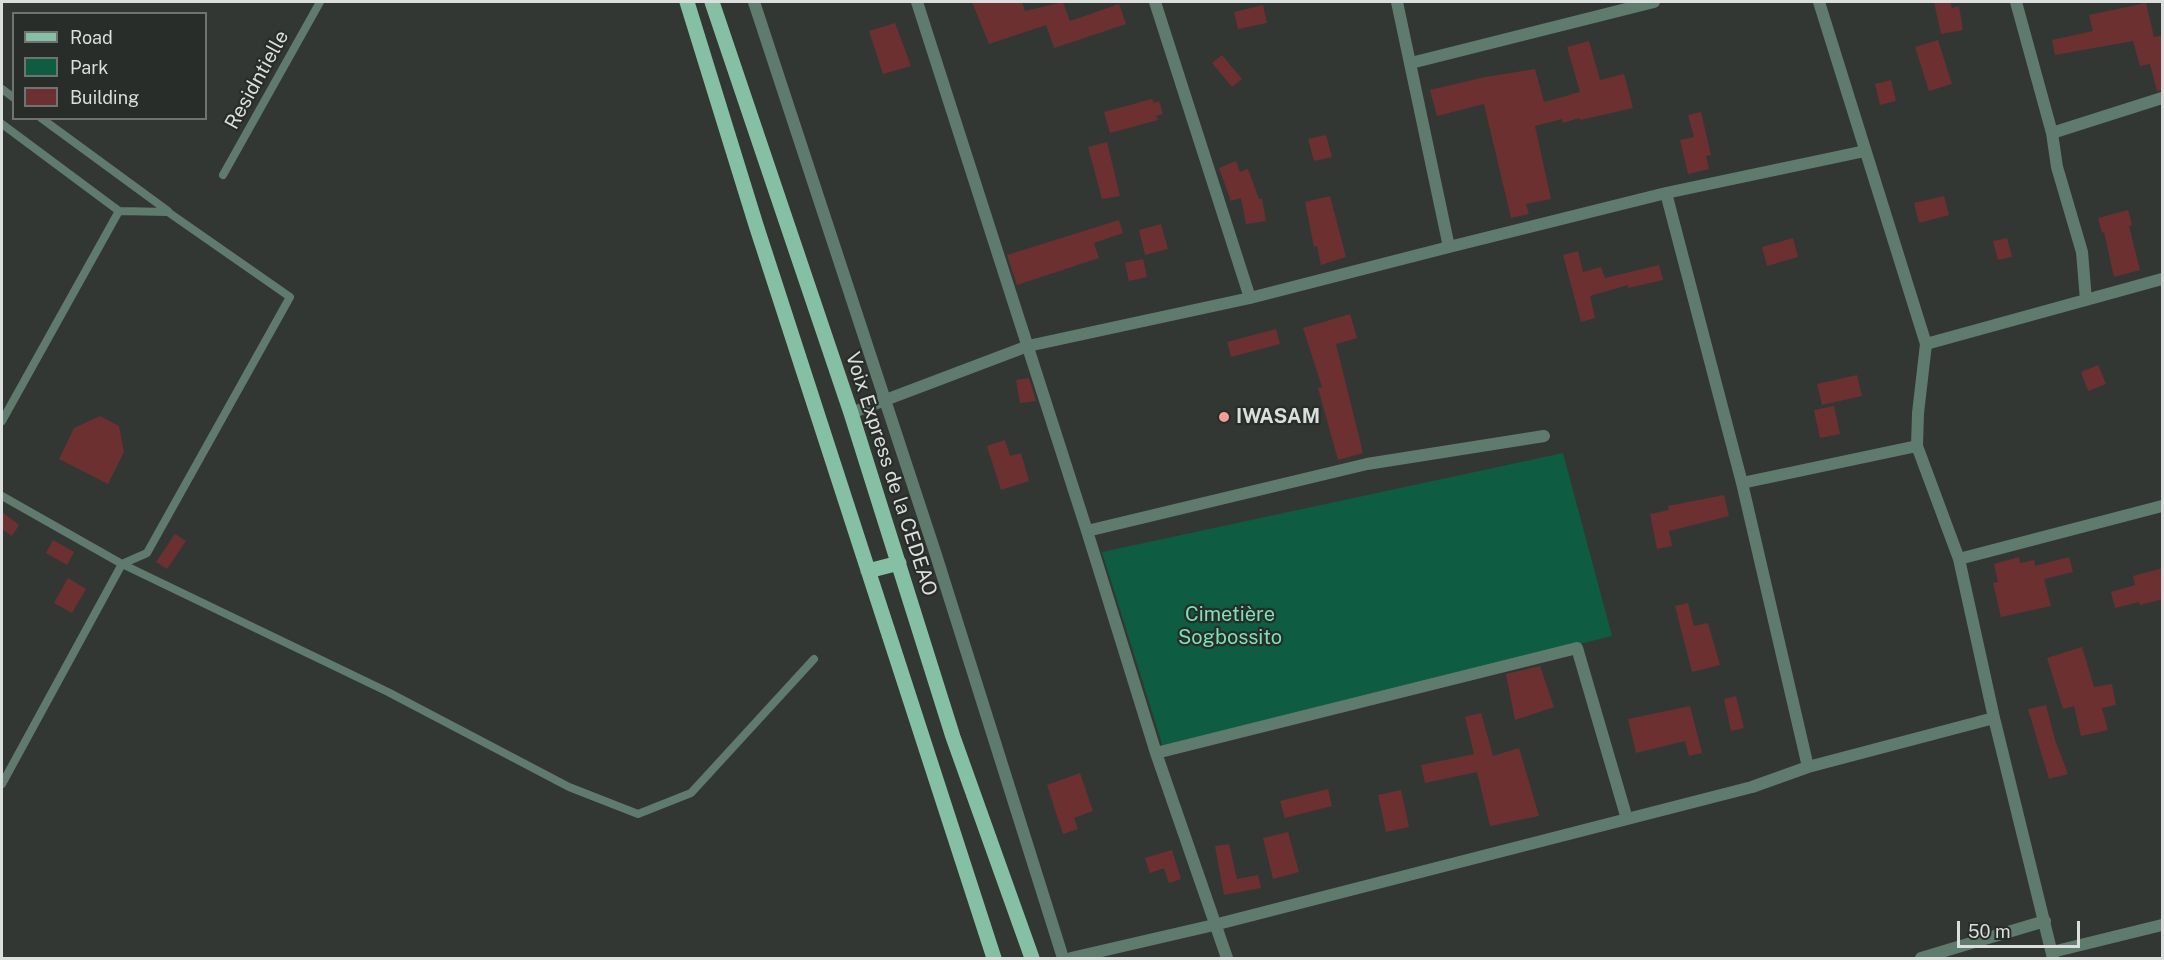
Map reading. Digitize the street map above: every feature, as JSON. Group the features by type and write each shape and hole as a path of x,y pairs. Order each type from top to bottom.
{"main road":[{"path":"687,2 756,225 994,958"},
{"name":"Voix Express de la CEDEAO","path":"712,2 851,413 953,737 1032,958"},
{"path":"868,571 899,563"}],"street":[{"path":"754,2 936,555 1063,958"},
{"path":"917,2 1156,753 1227,958"},
{"path":"1155,2 1250,298"},
{"path":"1397,2 1449,247"},
{"path":"1411,63 1654,2"},
{"path":"1819,2 1926,344 1918,413 1917,446 1959,560 1994,718 2053,955 2163,925"},
{"path":"2016,2 2052,133 2057,167 2082,252 2086,300"},
{"path":"2052,133 2163,98"},
{"path":"851,413 1028,346 1250,298 1666,194 1865,151"},
{"path":"1666,194 1742,483 1808,767"},
{"path":"1926,344 2163,279"},
{"path":"1087,531 1367,464 1544,436"},
{"path":"1742,483 1917,446"},
{"path":"1959,560 2163,506"},
{"path":"1156,753 1577,648 1627,819"},
{"path":"1071,958 1214,925 1752,787 1808,767 1994,718"},
{"path":"1921,958 2045,921"}],"lane":[{"name":"Residntielle","path":"223,175 320,2"},
{"path":"2,784 122,564 147,553 290,297 168,212 44,120"},
{"path":"2,124 119,211 168,212"},
{"path":"2,421 119,211"},
{"path":"2,496 122,564 388,692 569,787 638,814 691,793 814,659"}],"green space":[{"name":"Cimetière Sogbossito","path":"1563,453 1612,636 1163,747 1102,552"}],"building":[{"path":"972,2 1022,2 1025,11 1063,2 1070,21 1119,4 1126,24 1054,48 1046,25 989,44"},
{"path":"1934,2 1950,2 1952,8 1959,6 1963,30 1941,34"},
{"path":"2146,3 2154,37 2163,35 2163,90 2157,91 2150,64 2140,66 2133,41 2055,55 2052,40 2093,31 2089,15"},
{"path":"1263,5 1267,23 1238,29 1234,12"},
{"path":"895,23 911,66 883,74 869,31"},
{"path":"1938,40 1952,84 1929,91 1915,47"},
{"path":"1589,41 1600,80 1624,74 1633,108 1580,120 1579,118 1563,123 1562,119 1535,126 1551,199 1526,204 1529,214 1511,218 1484,104 1437,116 1430,90 1485,77 1535,69 1544,102 1580,92 1567,47"},
{"path":"1222,55 1242,79 1232,87 1212,63"},
{"path":"1891,80 1896,101 1880,105 1875,84"},
{"path":"1152,99 1154,103 1159,101 1163,114 1156,116 1158,120 1110,133 1104,112"},
{"path":"1701,112 1711,155 1706,156 1709,169 1688,174 1680,140 1694,137 1688,115"},
{"path":"1326,135 1332,157 1314,161 1308,139"},
{"path":"1107,142 1120,196 1102,199 1088,147"},
{"path":"1236,161 1240,172 1248,169 1259,199 1262,199 1266,221 1246,224 1241,198 1231,201 1219,168"},
{"path":"1330,196 1346,257 1321,265 1317,246 1314,247 1305,202"},
{"path":"1944,196 1949,215 1919,223 1914,203"},
{"path":"2128,210 2132,225 2129,226 2140,270 2114,277 2104,232 2102,233 2098,218"},
{"path":"1119,220 1123,233 1094,243 1099,258 1017,285 1007,255"},
{"path":"1161,224 1168,249 1145,255 1139,230"},
{"path":"1793,238 1798,257 1767,266 1762,247"},
{"path":"2007,238 2012,257 1998,260 1993,241"},
{"path":"1578,251 1583,272 1601,267 1605,278 1659,265 1663,280 1628,288 1628,285 1590,296 1595,318 1581,322 1563,255"},
{"path":"1143,259 1147,277 1129,281 1125,263"},
{"path":"1350,314 1357,338 1336,344 1363,453 1338,460 1318,388 1322,387 1303,328"},
{"path":"1276,329 1280,344 1231,357 1227,342"},
{"path":"2098,365 2106,384 2088,391 2081,372"},
{"path":"1857,375 1862,396 1822,405 1817,384"},
{"path":"1029,378 1036,401 1020,403 1016,380"},
{"path":"1834,406 1840,434 1820,438 1814,410"},
{"path":"100,416 119,426 124,452 108,484 59,459 74,428"},
{"path":"1005,440 1010,456 1021,453 1029,481 1001,490 987,446"},
{"path":"1724,495 1729,516 1669,531 1672,546 1657,549 1650,514 1669,510 1668,506"},
{"path":"2,512 19,525 12,536 2,529"},
{"path":"175,534 186,541 167,569 156,562"},
{"path":"53,540 74,552 67,565 46,553"},
{"path":"2019,557 2020,563 2034,560 2035,566 2069,557 2073,572 2044,579 2051,606 2001,617 1993,583 1998,582 1994,564"},
{"path":"2163,568 2163,599 2115,608 2111,592 2135,585 2133,576"},
{"path":"68,578 86,589 72,613 54,603"},
{"path":"1688,603 1694,626 1708,623 1720,665 1692,672 1675,606"},
{"path":"2082,647 2094,687 2112,684 2116,705 2102,708 2108,730 2081,736 2074,706 2063,709 2047,658"},
{"path":"1540,666 1554,707 1515,720 1506,674"},
{"path":"1736,696 1744,728 1731,731 1724,699"},
{"path":"2046,705 2055,740 2068,774 2049,779 2028,709"},
{"path":"1690,706 1702,753 1689,756 1685,741 1636,753 1628,719"},
{"path":"1481,713 1493,756 1519,748 1539,816 1490,826 1477,772 1425,783 1421,765 1474,754 1465,717"},
{"path":"1080,773 1093,811 1074,818 1078,829 1063,834 1047,785"},
{"path":"1328,789 1332,806 1285,818 1280,801"},
{"path":"1401,790 1409,827 1386,832 1378,795"},
{"path":"1288,832 1299,872 1273,879 1263,838"},
{"path":"1229,844 1237,879 1258,875 1261,888 1224,895 1215,846"},
{"path":"1172,850 1181,879 1169,883 1164,868 1150,873 1145,858"}],"place":[{"name":"IWASAM","path":"1224,417"}]}
